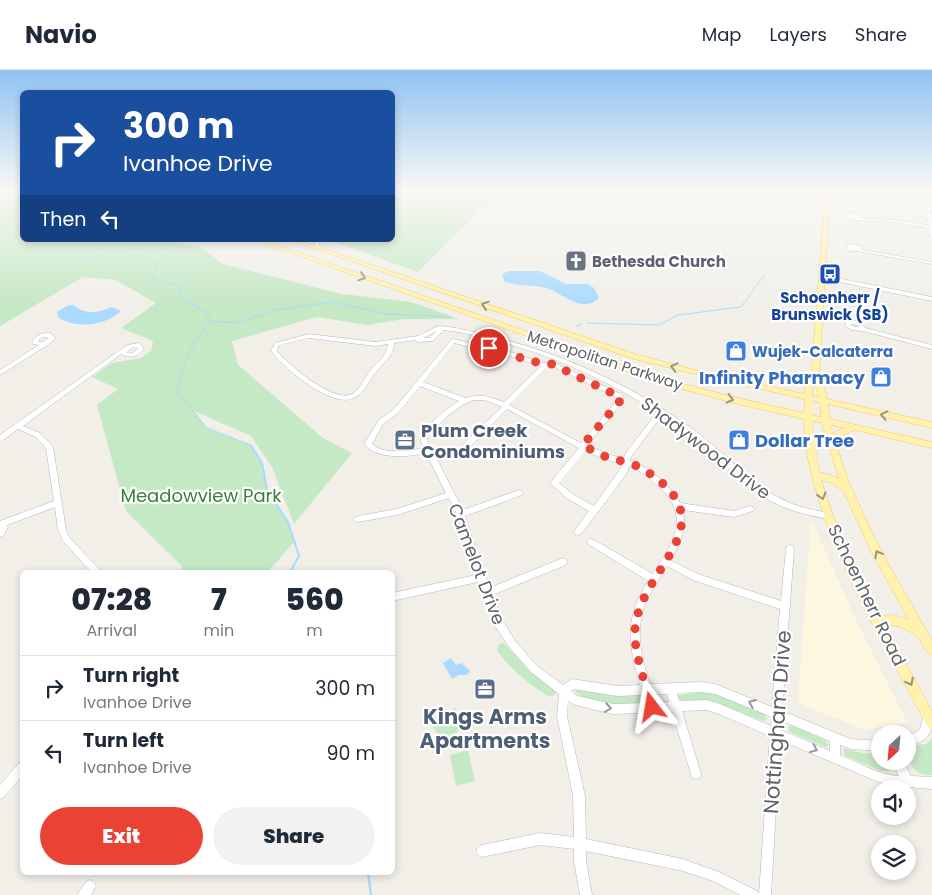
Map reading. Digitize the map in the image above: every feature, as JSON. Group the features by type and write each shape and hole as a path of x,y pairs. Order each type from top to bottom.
{"main road":[{"name":"Schoenherr Road","path":"825,228 814,376 821,384 826,421 848,490 874,546 932,650"},
{"name":"Metropolitan Parkway","path":"263,242 610,364 694,390 932,445"},
{"name":"Metropolitan Parkway","path":"307,242 321,249 623,353 694,372 932,425"},
{"path":"307,242 305,251 316,261"},
{"path":"514,330 527,329 531,321"},
{"path":"610,364 611,356 623,353"},
{"name":"Schoenherr Road","path":"814,376 809,380 807,417 816,475 828,516 852,573 930,720"},
{"path":"832,443 838,434 844,430 856,428"},
{"path":"816,475 833,479 848,490"},
{"path":"878,624 886,619 898,621 924,636"}],"street":[{"path":"930,228 932,237"},
{"path":"318,242 321,249"},
{"path":"860,250 932,263"},
{"path":"822,277 932,299"},
{"name":"Shadywood Drive","path":"390,342 391,350 388,357 356,394 346,398 337,397 313,385 274,351 278,344 309,336 367,345 390,342 415,339 431,340 443,328 517,344 597,374 638,397 686,429 764,494 802,512 828,516"},
{"path":"863,328 932,346"},
{"path":"463,400 426,434 424,442 428,450 392,453 369,447 369,442 377,428 385,418 396,411 452,341 512,354 546,365 552,364 578,375 621,399 554,483 571,497 594,510"},
{"path":"0,372 36,346 47,343"},
{"path":"0,439 114,357 125,352"},
{"path":"466,446 546,365"},
{"path":"418,383 463,400 480,397 506,406 604,456 640,467 667,488 679,506 682,520 679,537 645,595 634,630 652,707"},
{"path":"578,532 625,469 628,456 657,418"},
{"path":"17,426 38,435 49,447 62,530 66,539 94,570"},
{"name":"Camelot Drive","path":"428,450 461,514 481,578 498,623 513,645 534,669 576,700 607,708 707,705 876,776 897,780"},
{"path":"461,514 520,493"},
{"path":"358,519 397,512 450,495"},
{"path":"1,528 11,521 58,503"},
{"path":"679,506 734,514 750,508"},
{"path":"591,542 654,579"},
{"name":"Nottingham Drive","path":"766,895 790,548"},
{"path":"487,593 563,562"},
{"path":"666,562 696,577 785,606"},
{"path":"395,596 481,578"},
{"path":"586,895 580,861 579,796 562,716 564,690 572,684 617,691 701,687 715,689 835,738 859,746 871,746"},
{"path":"670,688 696,774"},
{"path":"916,738 924,734 930,720"},
{"path":"834,758 835,738"},
{"path":"0,793 20,770"},
{"name":"Camelot Drive","path":"916,782 932,783"},
{"path":"482,852 540,839 579,844 684,865 715,876 753,895"}],"shaded area":[{"path":"811,519 856,620 907,722 891,725 871,725 871,729 865,730 798,703"}],"green space":[{"name":"Meadowview Park","path":"0,228 20,228 20,242 172,242 200,247 223,264 342,294 411,302 459,319 403,319 368,325 317,317 232,341 238,365 323,438 352,453 294,524 272,467 251,436 194,411 207,428 251,445 262,463 267,490 288,522 294,542 270,570 181,570 182,566 126,511 97,405 118,389 92,377 112,363 141,358 151,351 153,341 121,328 156,303 116,280 83,277 0,326"},
{"path":"395,228 462,228 418,272 335,242 395,242"},
{"path":"504,643 527,668 556,689 557,693 550,697 515,671 497,651 499,644"},
{"path":"578,688 601,694 640,695 643,696 644,701 628,704 602,702 578,695 575,691"},
{"path":"706,692 764,713 767,719 763,721 713,701 680,700 677,695"},
{"path":"455,708 466,724 444,743 432,726"},
{"path":"791,725 825,740 828,745 825,747 790,732 788,728"},
{"path":"932,738 932,775 921,774 916,770 916,745 927,744"},
{"path":"843,748 871,754 871,767 845,756"},
{"path":"468,750 475,781 456,786 450,755"}],"water":[{"path":"509,271 540,271 566,284 587,284 594,288 599,298 592,303 578,303 546,288 509,283 504,281 502,274"},
{"path":"73,305 87,312 101,311 112,307 121,311 107,320 90,324 73,323 58,317 57,312"},
{"path":"451,658 456,665 462,663 470,671 467,675 459,675 452,679 443,663"}],"waterway":[{"path":"84,242 74,252 80,261 112,252 133,249 154,252 164,258 158,264 153,279 182,286 180,292 188,303 205,311 211,321"},
{"path":"587,323 659,325 678,315 741,307 765,274"},
{"path":"211,321 236,323 275,310 332,302 387,314 451,317"},
{"path":"211,321 189,354 181,372 177,392 207,428 252,447"},
{"path":"576,326 582,324"},
{"path":"252,447 262,463 267,490 288,522 299,556 291,570"},
{"path":"368,875 371,895"}],"place":[{"name":"Bethesda Church","path":"576,261"},
{"name":"Schoenherr / Brunswick (SB)","path":"830,274"},
{"name":"Wujek-Calcaterra","path":"736,351"},
{"name":"Infinity Pharmacy","path":"881,377"},
{"name":"Plum Creek Condominiums","path":"405,440"},
{"name":"Dollar Tree","path":"739,440"},
{"name":"Kings Arms Apartments","path":"485,689"}],"route":[{"path":"489,348 543,365 552,364 620,397 620,401 583,445 604,456 645,470 667,488 679,506 682,520 679,537 645,595 634,630 636,646 652,707"}]}
